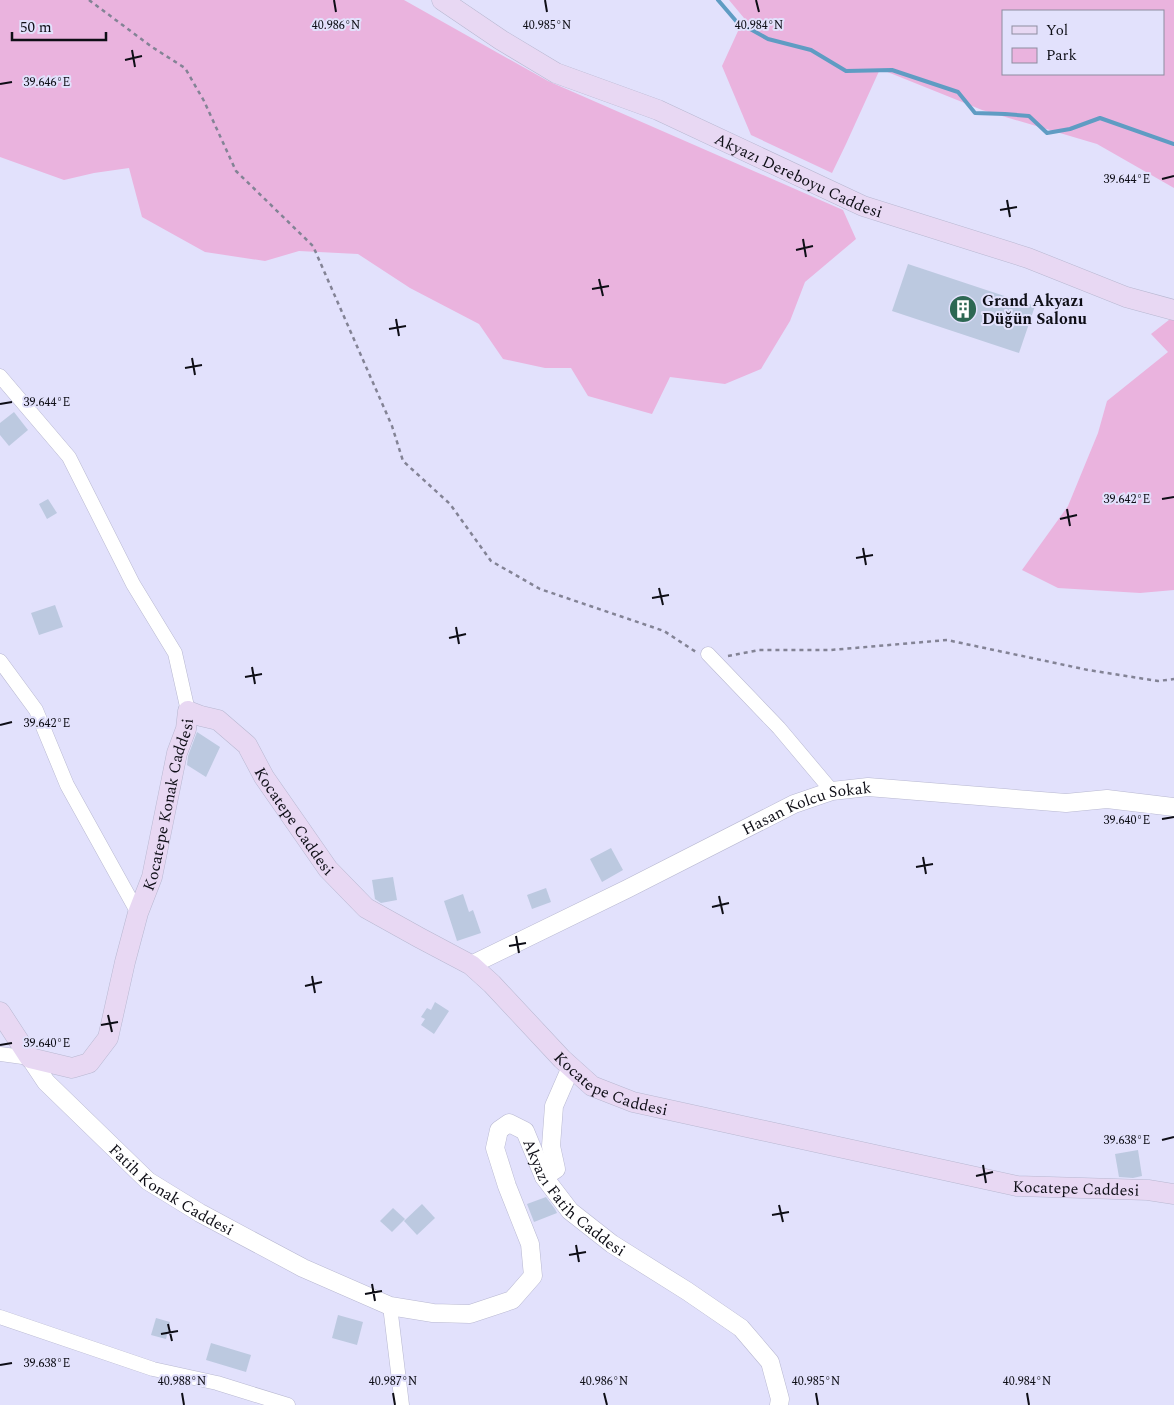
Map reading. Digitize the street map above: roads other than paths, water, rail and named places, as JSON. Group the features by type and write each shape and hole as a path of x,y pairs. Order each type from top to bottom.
{"main road":[{"name":"Akyazı Dereboyu Caddesi","path":"442,0 501,40 556,73 658,110 862,206 1028,258 1126,297 1174,310"},
{"name":"Kocatepe Konak Caddesi","path":"30,1058 72,1068 89,1063 108,1038 138,913 152,877 177,753 186,729 188,711"},
{"name":"Kocatepe Caddesi","path":"188,711 218,720 247,745 264,777 328,869 366,908 471,965 492,984 562,1059 592,1086 633,1102 1016,1186 1148,1190 1174,1194"},
{"name":"Fatih Konak Caddesi","path":"0,1012 30,1058"}],"street":[{"name":"Kocatepe Konak Caddesi","path":"0,376 69,457 133,584 175,653 188,711"},
{"path":"708,654 779,728 832,791"},
{"path":"0,661 36,710 67,786 138,913"},
{"name":"Hasan Kolcu Sokak","path":"471,965 627,889 794,804 832,791 868,787 1066,803 1107,799 1174,808"},
{"path":"0,1054 30,1058"},
{"name":"Fatih Konak Caddesi","path":"30,1058 46,1082 148,1181 200,1213 303,1268 390,1306"},
{"path":"544,1177 556,1169 551,1146 554,1106 571,1067"},
{"name":"Akyazı Fatih Caddesi","path":"390,1306 432,1313 470,1314 512,1300 533,1276 530,1244 507,1186 495,1148 499,1130 509,1124 525,1130 544,1177 570,1211 612,1244 687,1291 741,1328 770,1362 780,1405"},
{"path":"390,1306 402,1405"},
{"path":"0,1317 153,1369 217,1383 288,1405"}],"waterway":[{"path":"718,0 736,21 768,39 811,50 846,71 892,70 958,92 975,113 1029,116 1047,133 1070,129 1100,118 1174,144"}],"place":[{"name":"Grand Akyazı Düğün Salonu","path":"963,309"}]}
